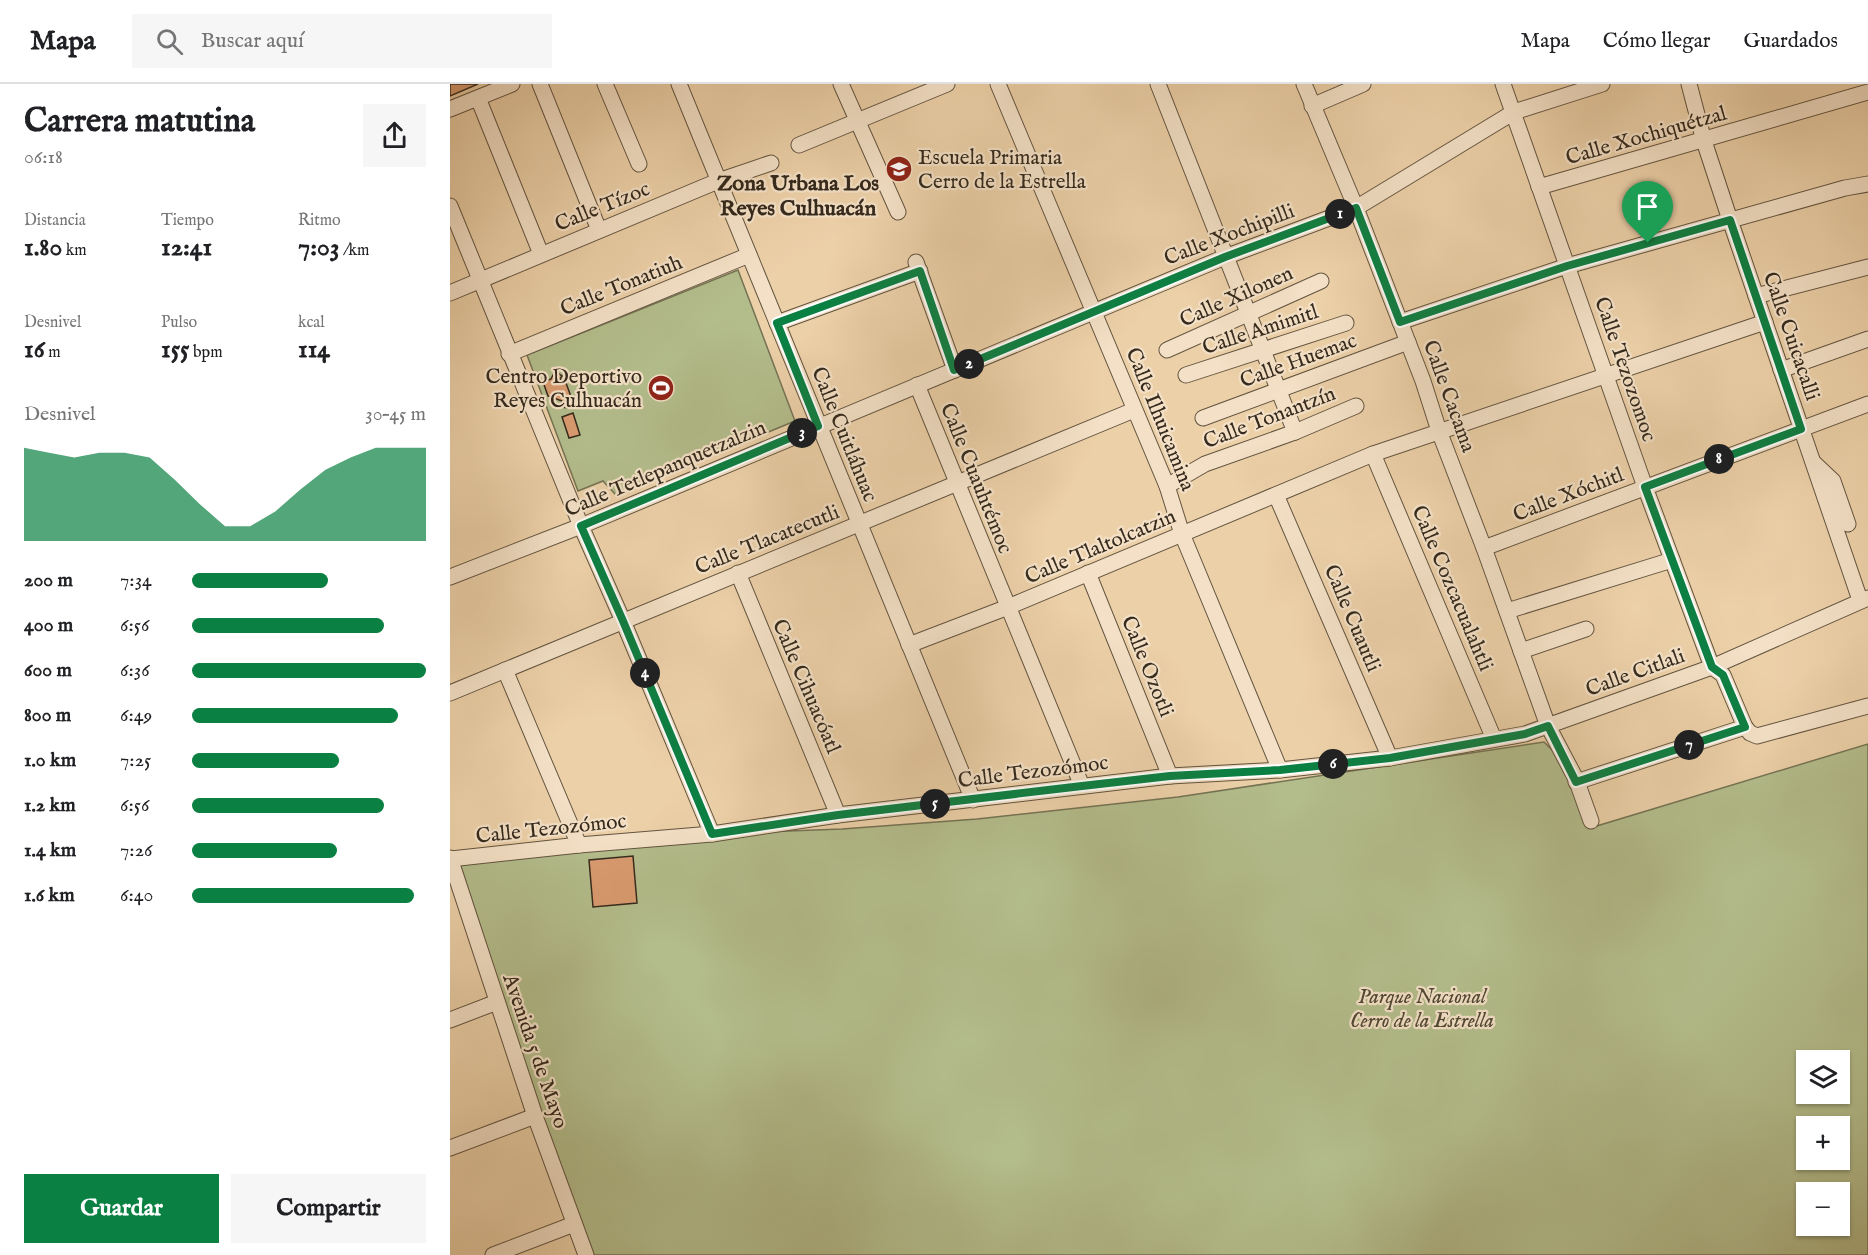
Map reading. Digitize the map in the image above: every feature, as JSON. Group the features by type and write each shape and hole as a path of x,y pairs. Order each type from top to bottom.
{"street":[{"path":"450,109 512,84"},
{"path":"540,84 599,230"},
{"path":"605,84 639,164"},
{"name":"Calle Cuitláhuac","path":"679,84 973,800"},
{"path":"841,84 898,212"},
{"path":"799,145 947,84"},
{"name":"Calle Ilhuicamina","path":"998,84 1167,486 1182,534 1280,770"},
{"path":"1158,84 1295,432"},
{"name":"Calle Cacama","path":"1304,84 1356,208 1408,342 1548,726 1576,782 1591,821"},
{"path":"1312,106 1363,84"},
{"name":"Calle Tezozomoc","path":"1503,84 1645,487 1712,667 1723,675 1745,727"},
{"name":"Calle Xochipilli","path":"1094,311 1225,257 1356,208 1514,112 1602,84"},
{"name":"Calle Cuicacalli","path":"1689,84 1704,141 1811,460 1864,599"},
{"name":"Calle Xochiquétzal","path":"1539,187 1868,92"},
{"path":"478,98 542,254"},
{"name":"Calle Tízoc","path":"450,293 718,181 771,163"},
{"path":"1400,322 1567,266 1845,188 1868,184"},
{"path":"450,206 509,354 712,834"},
{"name":"Calle Tonatiuh","path":"509,354 749,255"},
{"name":"Calle Cuauhtémoc","path":"777,323 918,267 954,370"},
{"path":"1756,296 1868,267"},
{"name":"Calle Xilonen","path":"1167,350 1321,281"},
{"name":"Calle Tetlepanquetzalzin","path":"453,576 581,526 1094,311"},
{"path":"1439,431 1765,322"},
{"name":"Calle Amimitl","path":"1186,375 1346,323"},
{"path":"1781,370 1868,339"},
{"name":"Calle Huemac","path":"1203,418 1408,342"},
{"name":"Calle Cuauhtémoc","path":"917,386 1082,786"},
{"name":"Calle Xóchitl","path":"1484,548 1868,404"},
{"name":"Calle Tonantzín","path":"1167,486 1205,464 1295,432 1356,406"},
{"name":"Calle Tlacatecutli","path":"450,693 1134,410"},
{"name":"Calle Tlaltolcatzin","path":"909,645 1008,607 1373,454 1439,431"},
{"name":"Calle Cozcacualahtli","path":"1373,454 1494,739"},
{"path":"1811,460 1833,481 1848,524"},
{"name":"Calle Cuautli","path":"1276,495 1390,758"},
{"path":"450,560 453,576"},
{"path":"1507,611 1672,560"},
{"name":"Calle Cihuacóatl","path":"738,573 838,815"},
{"name":"Calle Ozotli","path":"1088,573 1170,776"},
{"name":"Calle Citlali","path":"1548,726 1712,667 1864,599"},
{"path":"1521,651 1586,629"},
{"path":"505,670 579,845"},
{"path":"1576,782 1745,727 1756,736 1868,706"},
{"name":"Calle Tezozómoc","path":"450,859 712,834 838,815 1170,776 1280,770 1390,758 1525,734 1548,726"},
{"name":"Avenida 5 de Mayo","path":"450,859 455,888 586,1255"},
{"path":"450,1020 497,1002"},
{"path":"450,1148 535,1116"},
{"path":"493,1255 574,1224"}],"green space":[{"name":"Centro Deportivo Reyes Culhuacán","path":"738,270 795,421 616,495 603,481 578,491 527,355"},
{"name":"Parque Nacional Cerro de la Estrella","path":"1544,742 1561,759 1590,828 1868,744 1868,1255 590,1255 454,862 712,834 842,829 977,819 1178,797"}],"building":[{"path":"450,84 478,84 450,96"},
{"path":"555,371 562,376 560,379 566,383 573,402 568,408 562,407 562,401 548,396 543,382 551,379"},
{"path":"573,413 580,435 569,438 562,417"},
{"path":"633,856 637,903 593,907 589,860"}],"place":[{"name":"Escuela Primaria Cerro de la Estrella","path":"899,169"},
{"name":"Centro Deportivo Reyes Culhuacán","path":"661,388"}],"district":[{"name":"Zona Urbana Los Reyes Culhuacán","path":"798,194"}],"route":[{"path":"1356,208 1400,322 1567,266 1648,243 1730,220 1801,429 1645,487 1712,667 1723,675 1745,727 1576,782 1548,726 1525,734 1390,758 1280,770 1170,776 838,815 712,834 581,526 818,426 777,323 920,271 954,370 1225,257 1356,208"}]}
